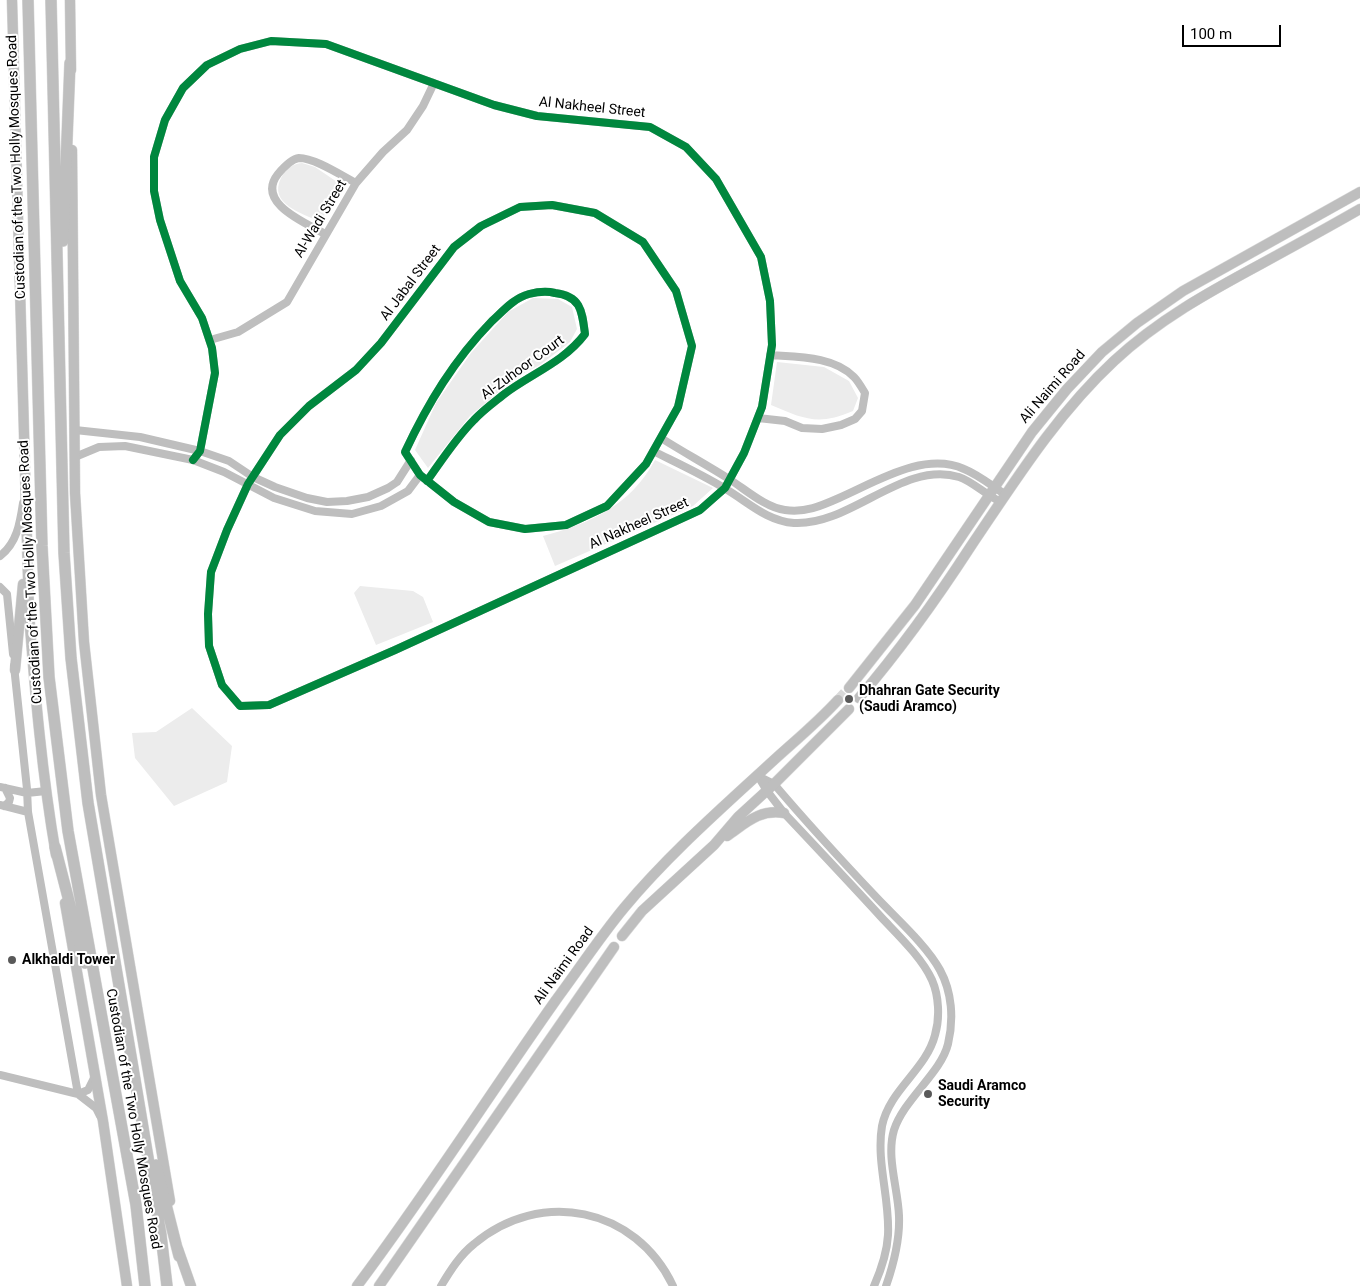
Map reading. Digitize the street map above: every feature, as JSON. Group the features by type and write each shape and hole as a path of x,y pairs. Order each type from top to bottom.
{"highway":[{"name":"Custodian of the Two Holly Mosques Road","path":"28,0 42,546 48,677 68,830 136,1205 145,1286"},
{"name":"Custodian of the Two Holly Mosques Road","path":"51,0 64,553 71,658 88,803 133,1068 167,1286"},
{"path":"59,350 70,63"},
{"path":"55,846 106,1046"},
{"path":"133,1068 179,1256"}],"main road":[{"path":"12,0 29,613 35,698 46,791 103,1122 127,1286"},
{"path":"70,0 75,493 84,642 101,795 179,1256 191,1286"},
{"name":"Ali Naimi Road","path":"849,688 915,606 1032,432 1056,401 1102,352 1137,323 1183,291 1360,192"},
{"name":"Ali Naimi Road","path":"859,698 890,662 921,620 1044,439 1075,401 1107,368 1152,329 1194,300 1360,209"},
{"path":"15,670 27,543"},
{"path":"861,674 860,681 862,684 872,683"},
{"name":"Ali Naimi Road","path":"358,1286 404,1223 506,1070 602,936 646,883 682,846 809,730 838,700"},
{"path":"831,708 840,707 841,717"},
{"path":"714,846 738,817 770,788 848,709"},
{"path":"622,936 642,911 714,846 754,817 768,812 784,813"},
{"name":"Ali Naimi Road","path":"379,1286 614,947"}],"street":[{"name":"Al Nakheel Street","path":"193,460 200,451 215,373 212,348 202,318 180,281 160,220 154,191 154,157 164,120 183,88 207,65 240,49 271,41 326,44 494,105 537,116 650,127 686,148 716,179 761,257 770,301 772,345 762,407 744,453 725,488 700,510 395,650 269,705 240,706 222,686 209,646 208,614 211,572 227,530 248,484"},
{"name":"Al-Wadi Street","path":"210,340 238,332 287,302 356,183 383,152 406,130 423,106 434,84"},
{"path":"325,234 282,210 273,196 274,181 278,174 291,161 299,158 313,161 356,183"},
{"name":"Al Jabal Street","path":"248,484 280,435 310,406 356,370 381,343 454,247 480,226 520,207 552,205 595,213 643,242 676,291 692,346 678,407 646,464 607,506 566,524 525,529 489,522 454,502 420,475"},
{"name":"Al-Zuhoor Court","path":"411,460 405,452 434,395 456,362 484,329 508,305 528,294 547,291 568,294 578,304 585,334 577,344 550,366 505,394 474,420 427,480"},
{"path":"758,418 785,421 802,428 822,428 841,425 855,419 862,411 865,393 853,376 836,365 809,358 770,355"},
{"path":"75,430 140,437 200,451 229,461 253,477 275,487 306,498 327,502 368,498 397,482 411,460 420,475 408,491 381,506 352,514 315,511 274,498 224,472 193,460 125,446 99,447 75,457"},
{"path":"661,438 730,479 762,501 782,510 800,511 818,507 908,468 929,463 952,464 963,468 991,492"},
{"path":"654,451 725,488 760,512 776,519 795,523 834,516 900,484 932,474 960,477 1003,499"},
{"path":"0,556 13,543 19,525 25,486"},
{"path":"0,587 7,594 28,812 78,1094"},
{"path":"758,776 933,958 946,982 951,1009 950,1033 944,1055 905,1109 894,1130 892,1159 899,1216 895,1257 886,1286"},
{"path":"2,788 27,793 46,791"},
{"path":"2,788 10,798 9,802 2,805"},
{"path":"770,788 784,813 901,938 926,969 936,991 938,1015 936,1032 930,1049 891,1103 883,1124 880,1143 888,1235 882,1268 874,1286"},
{"path":"2,805 28,812"},
{"path":"930,1049 935,1056 944,1055"},
{"path":"0,1075 78,1094 96,1108 103,1122"},
{"path":"78,1094 88,1090 95,1076"},
{"path":"891,1103 901,1100 905,1109"},
{"path":"441,1286 461,1256 472,1244 485,1235 522,1216 556,1211 596,1217 621,1228 650,1250 673,1286"}],"shaded area":[{"path":"302,163 315,167 343,186 320,222 296,211 283,201 279,195 278,187 283,175 292,166"},
{"path":"533,298 558,299 572,307 577,329 570,342 540,365 518,376 470,416 428,468 415,450 436,403 471,353 508,312"},
{"path":"777,362 824,367 849,381 858,398 853,411 841,416 811,419 771,405"},
{"path":"655,460 713,488 693,506 555,566 543,536 577,525 608,510 634,489"},
{"path":"360,586 413,591 423,597 433,622 376,645 354,593"},
{"path":"192,708 232,746 227,782 174,806 135,758 132,733 156,732"}],"tunnel":[{"path":"838,700 849,688"}],"cycle path":[{"path":"193,460 200,451 215,373 212,348 202,318 180,281 160,220 154,191 154,157 165,120 183,88 207,65 240,49 271,41 326,44 494,105 537,116 650,127 686,147 716,179 761,257 770,301 772,345 762,407 744,453 725,488 700,510 395,650 269,705 240,706 222,685 209,646 208,614 211,572 227,530 248,484 280,435 309,406 356,370 381,343 454,247 481,226 520,207 552,205 595,213 643,242 676,291 692,346 678,407 646,464 607,506 566,525 525,529 489,522 454,502 420,475 405,452 423,416 443,383 478,336 514,302 529,294 542,292 564,295 575,301 583,318 585,334 557,361 513,388 480,413 455,442 433,473 427,481"}],"place":[{"name":"Dhahran Gate Security (Saudi Aramco)","path":"849,699"},
{"name":"Alkhaldi Tower","path":"12,960"},
{"name":"Saudi Aramco Security","path":"928,1094"}]}
